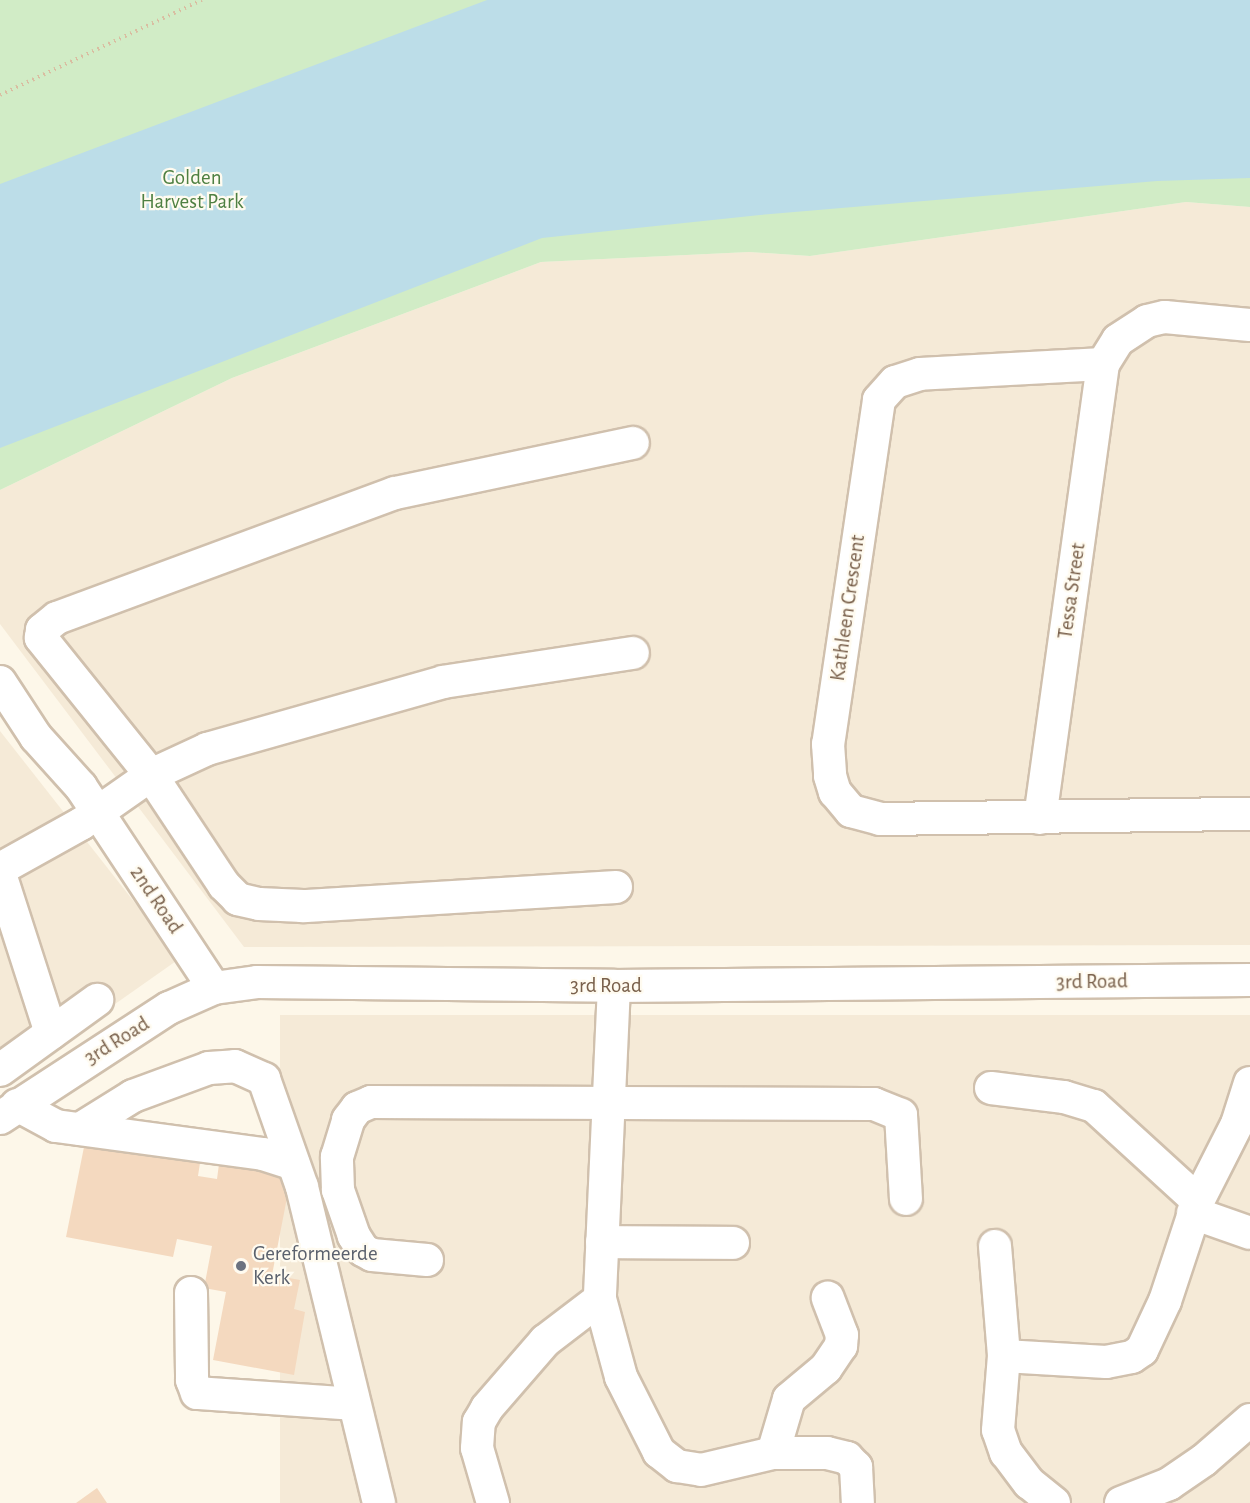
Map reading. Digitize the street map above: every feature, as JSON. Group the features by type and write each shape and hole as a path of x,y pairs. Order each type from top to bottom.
{"street":[{"path":"1103,364 1118,340 1147,321 1165,317 1250,325"},
{"name":"Kathleen Crescent","path":"1103,364 920,374 895,382 879,400 828,744 830,776 835,792 851,811 863,816 1040,818 1250,814"},
{"name":"Tessa Street","path":"1040,818 1103,364"},
{"path":"616,887 303,906 259,904 238,899 224,885 151,775 44,646 42,630 49,622 248,544 395,493 633,442"},
{"path":"0,869 97,812 151,775 207,749 444,682 633,653"},
{"name":"2nd Road","path":"0,682 36,737 81,788 214,988"},
{"path":"0,874 51,1033"},
{"name":"3rd Road","path":"8,1111 169,1008 214,988 257,982 614,986 1250,980"},
{"path":"614,986 600,1299 621,1377 659,1452 677,1466 702,1470 774,1453 827,1453 847,1458 856,1467 858,1503"},
{"path":"0,1070 97,1000"},
{"path":"80,1130 133,1096 172,1079 235,1066 264,1079 293,1164 379,1503"},
{"path":"1004,1356 1106,1362 1132,1358 1142,1350 1165,1301 1195,1207 1237,1124 1250,1085"},
{"path":"991,1088 1064,1097 1094,1106 1195,1207 1250,1233"},
{"path":"427,1260 372,1255 357,1244 339,1190 337,1157 342,1132 357,1108 371,1102 874,1104 892,1108 901,1115 906,1199"},
{"path":"8,1111 56,1126 263,1154 293,1164"},
{"path":"602,1242 733,1244"},
{"path":"995,1246 1004,1356 998,1430 1006,1453 1023,1476 1054,1503"},
{"path":"191,1293 192,1380 197,1393 354,1404"},
{"path":"774,1453 789,1399 826,1368 841,1346 842,1335 828,1298"},
{"path":"493,1503 477,1448 479,1422 487,1408 545,1341 600,1299"},
{"path":"1120,1503 1169,1484 1204,1460 1250,1420"}],"path":[{"path":"0,95 202,0"}],"shaded area":[{"path":"1186,202 1250,207 1250,945 244,947 0,624 0,490 232,378 541,262 749,252 810,256"},
{"path":"0,731 179,959 0,1085"},
{"path":"280,1015 1250,1015 1250,1503 280,1503"}],"green space":[{"name":"Golden Harvest Park","path":"0,0 1250,0 1250,207 1186,202 810,256 749,252 541,262 232,378 0,490"}],"water":[{"name":"Golden Harvest Park","path":"487,0 1250,0 1250,178 1157,181 760,215 542,238 0,448 0,184"}],"building":[{"name":"Gereformeerde Kerk","path":"85,1142 200,1163 198,1176 217,1179 219,1164 291,1177 272,1275 300,1280 294,1309 305,1312 294,1375 213,1360 226,1292 204,1288 212,1246 177,1239 173,1257 66,1237"},
{"path":"97,1488 107,1503 76,1503"}],"place":[{"name":"Gereformeerde Kerk","path":"241,1266"}]}
